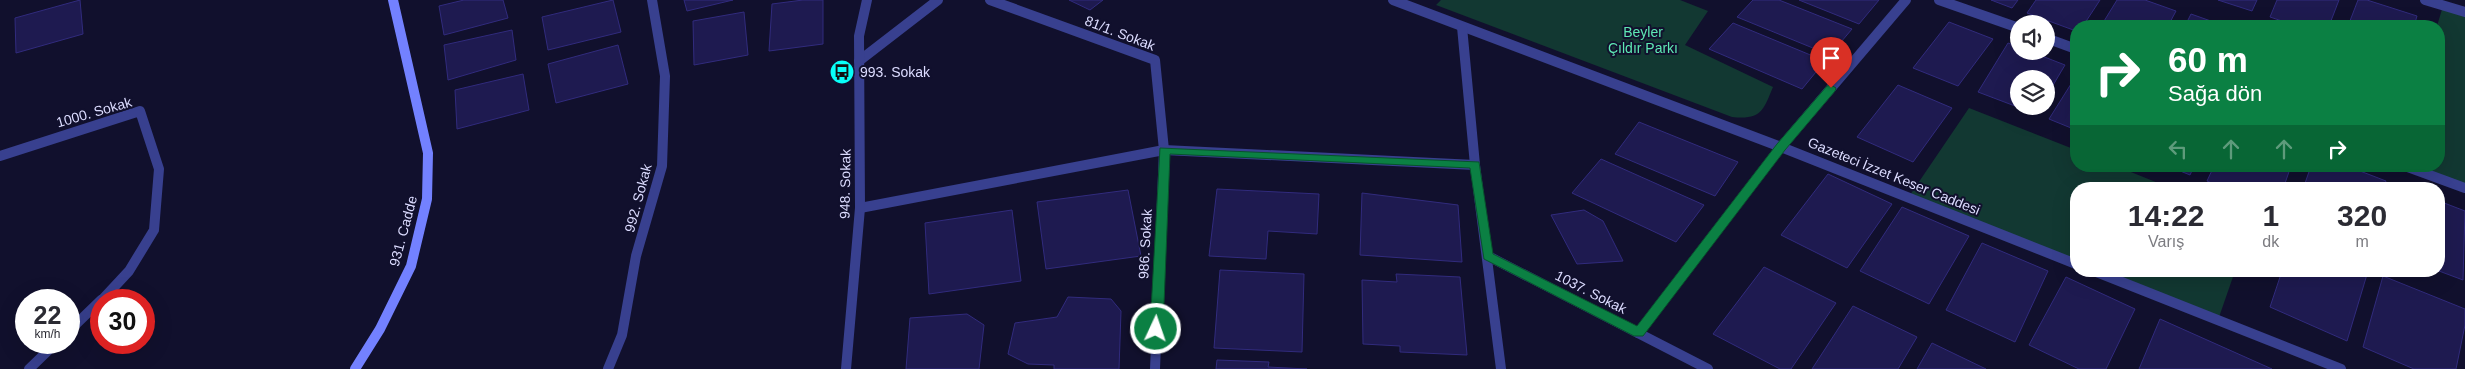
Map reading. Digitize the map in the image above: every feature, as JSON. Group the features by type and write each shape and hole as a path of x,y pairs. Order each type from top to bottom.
{"main road":[{"name":"931. Cadde","path":"355,369 380,329 411,266 427,199 428,153 393,0"}],"street":[{"name":"992. Sokak","path":"608,369 622,335 636,256 662,166 665,76 652,0"},
{"name":"948. Sokak","path":"846,369 860,208 859,36 867,0"},
{"path":"859,61 938,0"},
{"name":"81/1. Sokak","path":"990,0 1155,60 1164,150"},
{"name":"Gazeteci İzzet Keser Caddesi","path":"1392,0 1781,147 2070,262"},
{"path":"1638,333 1781,147 1906,0"},
{"path":"1939,0 2010,25"},
{"path":"2425,0 2465,12"},
{"path":"1462,27 1475,165 1501,369"},
{"path":"2055,41 2070,47"},
{"name":"1000. Sokak","path":"0,156 140,111 159,168 154,230 145,248 129,271 112,289"},
{"path":"860,208 1164,150 1475,165"},
{"name":"986. Sokak","path":"1155,369 1164,150"},
{"path":"2421,172 2465,188"},
{"name":"1037. Sokak","path":"1488,256 1708,369"},
{"path":"2109,277 2341,369"},
{"name":"1000. Sokak","path":"80,320 90,311"},
{"path":"29,369 45,354"}],"green space":[{"name":"Beyler Çıldır Parkı","path":"1441,0 1680,0 1708,11 1685,45 1773,87 1760,112 1749,117 1732,117 1436,5"},
{"path":"2443,6 2465,12 2465,188 2421,172 2445,172 2445,20 2439,20"},
{"path":"1969,108 2070,148 2070,172 2131,172 2156,182 2070,182 2070,262 1908,198"},
{"path":"2109,277 2233,277 2218,320"}],"building":[{"path":"80,0 83,34 16,53 15,18"},
{"path":"464,0 503,0 508,18 444,35 439,6"},
{"path":"613,0 621,32 548,50 542,17"},
{"path":"684,0 733,0 687,11"},
{"path":"803,0 823,0 823,44 769,51 772,4"},
{"path":"1069,0 1103,0 1090,10"},
{"path":"1753,0 1779,0 1852,29 1830,55 1737,17"},
{"path":"1799,0 1879,0 1859,24"},
{"path":"1991,0 2018,0 2012,8"},
{"path":"2036,0 2100,0 2087,20 2070,20 2070,29 2055,23 2055,15 2032,15 2027,13"},
{"path":"2117,0 2145,0 2176,11 2171,20 2105,20"},
{"path":"2218,0 2257,0 2252,11"},
{"path":"2277,0 2339,0 2331,20 2279,20 2270,17"},
{"path":"2358,0 2367,0 2417,16 2416,20 2350,20"},
{"path":"744,12 748,55 694,65 693,21"},
{"path":"2191,14 2208,20 2188,20"},
{"path":"1949,22 1993,39 1958,86 1913,68"},
{"path":"1733,23 1825,61 1802,89 1709,49"},
{"path":"512,30 516,60 448,80 444,45"},
{"path":"2008,43 2010,44 2010,60 2052,60 2065,65 2055,82 2055,70 2010,70 2010,104 1978,92"},
{"path":"618,45 628,84 556,103 548,64"},
{"path":"523,74 529,110 457,129 455,90"},
{"path":"1898,85 1952,108 1913,162 1857,137"},
{"path":"2070,86 2070,128 2049,119 2052,115 2055,115 2055,109"},
{"path":"1639,122 1738,162 1715,196 1615,154"},
{"path":"1601,159 1704,205 1676,242 1572,193"},
{"path":"2211,172 2289,172 2285,182 2207,181"},
{"path":"2309,172 2363,172 2386,181 2386,182 2305,182"},
{"path":"1828,174 1892,204 1847,268 1781,235"},
{"path":"1217,189 1319,194 1317,234 1268,231 1266,259 1209,256"},
{"path":"1128,190 1141,256 1046,269 1037,202"},
{"path":"1362,193 1458,205 1462,262 1360,255"},
{"path":"2445,203 2465,211 2463,280 2445,273"},
{"path":"1902,207 1969,236 1929,304 1860,271"},
{"path":"1012,210 1021,281 929,294 925,223"},
{"path":"1584,210 1603,221 1623,261 1577,264 1551,215"},
{"path":"1982,243 2048,271 2015,342 1946,310"},
{"path":"1764,267 1836,303 1791,369 1780,369 1713,334"},
{"path":"1220,270 1304,274 1302,352 1214,348"},
{"path":"1396,274 1460,277 1467,355 1400,352 1400,346 1363,344 1362,280 1397,282"},
{"path":"2066,277 2135,309 2106,369 2079,369 2029,345"},
{"path":"2280,277 2366,277 2347,341 2270,307"},
{"path":"2383,277 2465,309 2465,325 2456,369 2414,369 2363,347"},
{"path":"1068,297 1111,299 1121,311 1119,369 1054,369 1054,365 1028,364 1008,354 1015,323 1057,317"},
{"path":"1853,306 1917,337 1898,369 1812,369"},
{"path":"967,314 984,325 979,369 906,369 910,318"},
{"path":"2160,319 2272,369 2139,369"},
{"path":"1932,343 1986,369 1917,369"},
{"path":"1217,360 1269,362 1268,367 1307,369 1216,369"}],"place":[{"name":"993. Sokak","path":"842,72"}],"route":[{"path":"1156,329 1164,150 1475,165 1488,256 1638,333 1781,147 1831,88"}]}
